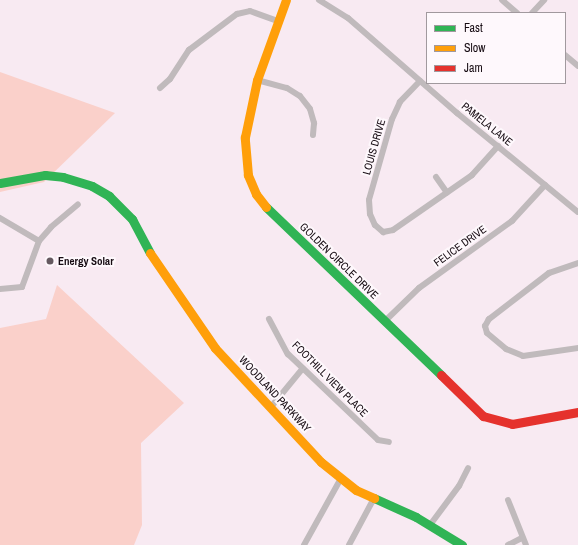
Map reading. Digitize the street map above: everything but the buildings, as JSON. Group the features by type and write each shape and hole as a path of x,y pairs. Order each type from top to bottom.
{"street":[{"name":"GOLDEN CIRCLE DRIVE","path":"286,0 277,21 257,80 244,148 248,175 256,194 267,208 482,416 490,420 512,424 578,412"},
{"name":"PAMELA LANE","path":"319,0 348,18 420,81 578,212"},
{"path":"502,0 516,12"},
{"path":"533,12 544,0"},
{"path":"160,88 170,79 189,50 237,14 250,11 277,21"},
{"path":"566,56 577,63"},
{"path":"257,80 287,88 300,96 310,109 314,124 313,135"},
{"name":"LOUIS DRIVE","path":"420,81 400,102 392,119 369,200 370,214 375,225 383,232 393,230 447,193"},
{"path":"436,177 447,193 472,175 498,146"},
{"name":"WOODLAND PARKWAY","path":"0,182 45,175 63,177 92,186 119,207 132,220 154,260 215,348 340,480 373,500 430,525 462,545"},
{"name":"FELICE DRIVE","path":"384,322 419,288 512,221 545,185"},
{"path":"0,289 22,287 39,241 51,227 78,204"},
{"path":"0,218 39,241"},
{"path":"578,263 549,273 495,314 486,326 487,333 506,349 523,356 578,348"},
{"name":"FOOTHILL VIEW PLACE","path":"269,319 288,354 378,440 389,442"},
{"path":"271,407 303,368"},
{"path":"430,525 459,486 468,468"},
{"path":"304,545 340,480"},
{"path":"348,545 373,500"},
{"path":"508,500 526,545"},
{"path":"508,545 522,538"}],"shaded area":[{"path":"0,72 115,113 44,182 0,192"},
{"path":"57,285 184,403 141,443 142,525 134,545 0,545 0,328 46,319"}],"traffic: fast":[{"path":"0,183 45,175 63,177 92,186 109,196 132,219 150,253"},
{"path":"266,207 441,375"},
{"path":"374,498 416,517 462,545"}],"traffic: slow":[{"path":"266,207 256,194 248,175 245,137 257,80 286,0"},
{"path":"150,253 215,348 321,462 356,490 374,498"}],"traffic: jam":[{"path":"441,375 483,416 512,424 578,412"}],"place":[{"name":"Energy Solar","path":"50,261"}]}
